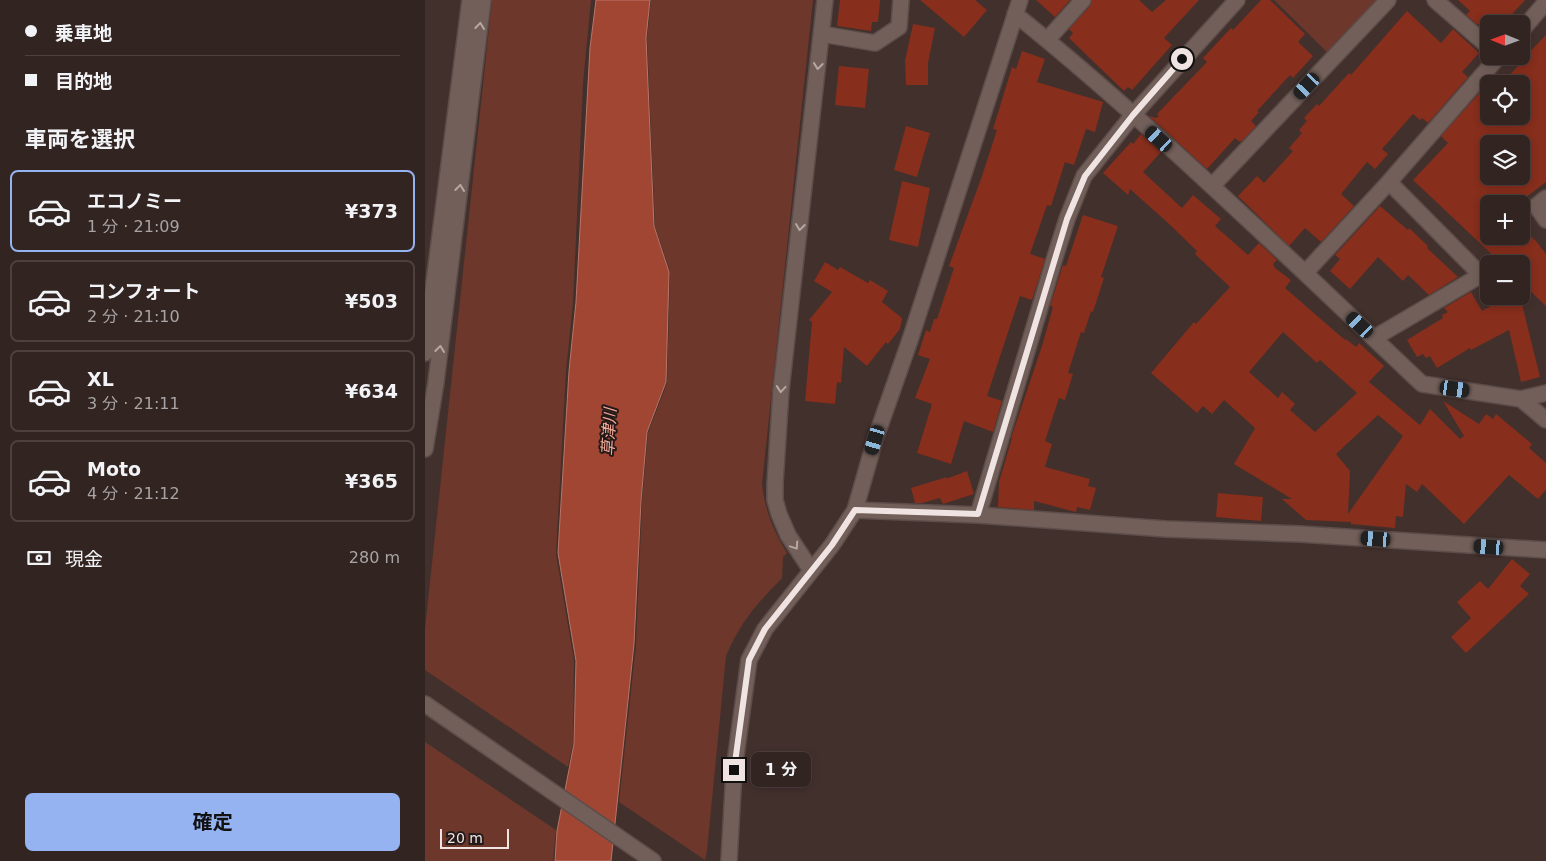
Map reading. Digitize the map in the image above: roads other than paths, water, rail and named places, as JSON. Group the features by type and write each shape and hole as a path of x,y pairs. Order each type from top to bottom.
{"street":[{"path":"425,353 470,0"},
{"path":"425,449 430,382 483,0"},
{"path":"811,570 788,535 779,514 775,500 775,483 781,390 825,0"},
{"path":"822,34 875,44 899,27 901,0"},
{"path":"1047,40 1083,0"},
{"path":"978,514 1067,219 1085,176 1133,115 1237,0"},
{"path":"1212,186 1388,0"},
{"path":"1435,0 1480,38"},
{"path":"1530,21 1546,2"},
{"path":"729,861 734,770 749,660 765,629 832,545 855,510 875,440 910,340 1017,7 1047,40 1212,186 1422,384 1521,399 1546,393"},
{"path":"1305,273 1389,182 1491,65"},
{"path":"1374,338 1481,275 1389,182"},
{"path":"1546,198 1537,206 1546,220"},
{"path":"1521,399 1546,420"},
{"path":"855,510 978,514 1166,529 1300,534 1546,550"},
{"path":"425,704 653,861"}],"water":[{"name":"草津川","path":"596,0 650,0 646,38 654,226 669,272 666,382 647,432 641,501 634,644 611,861 555,861 557,831 574,744 576,661 558,553 569,371 576,302 590,48"}]}
